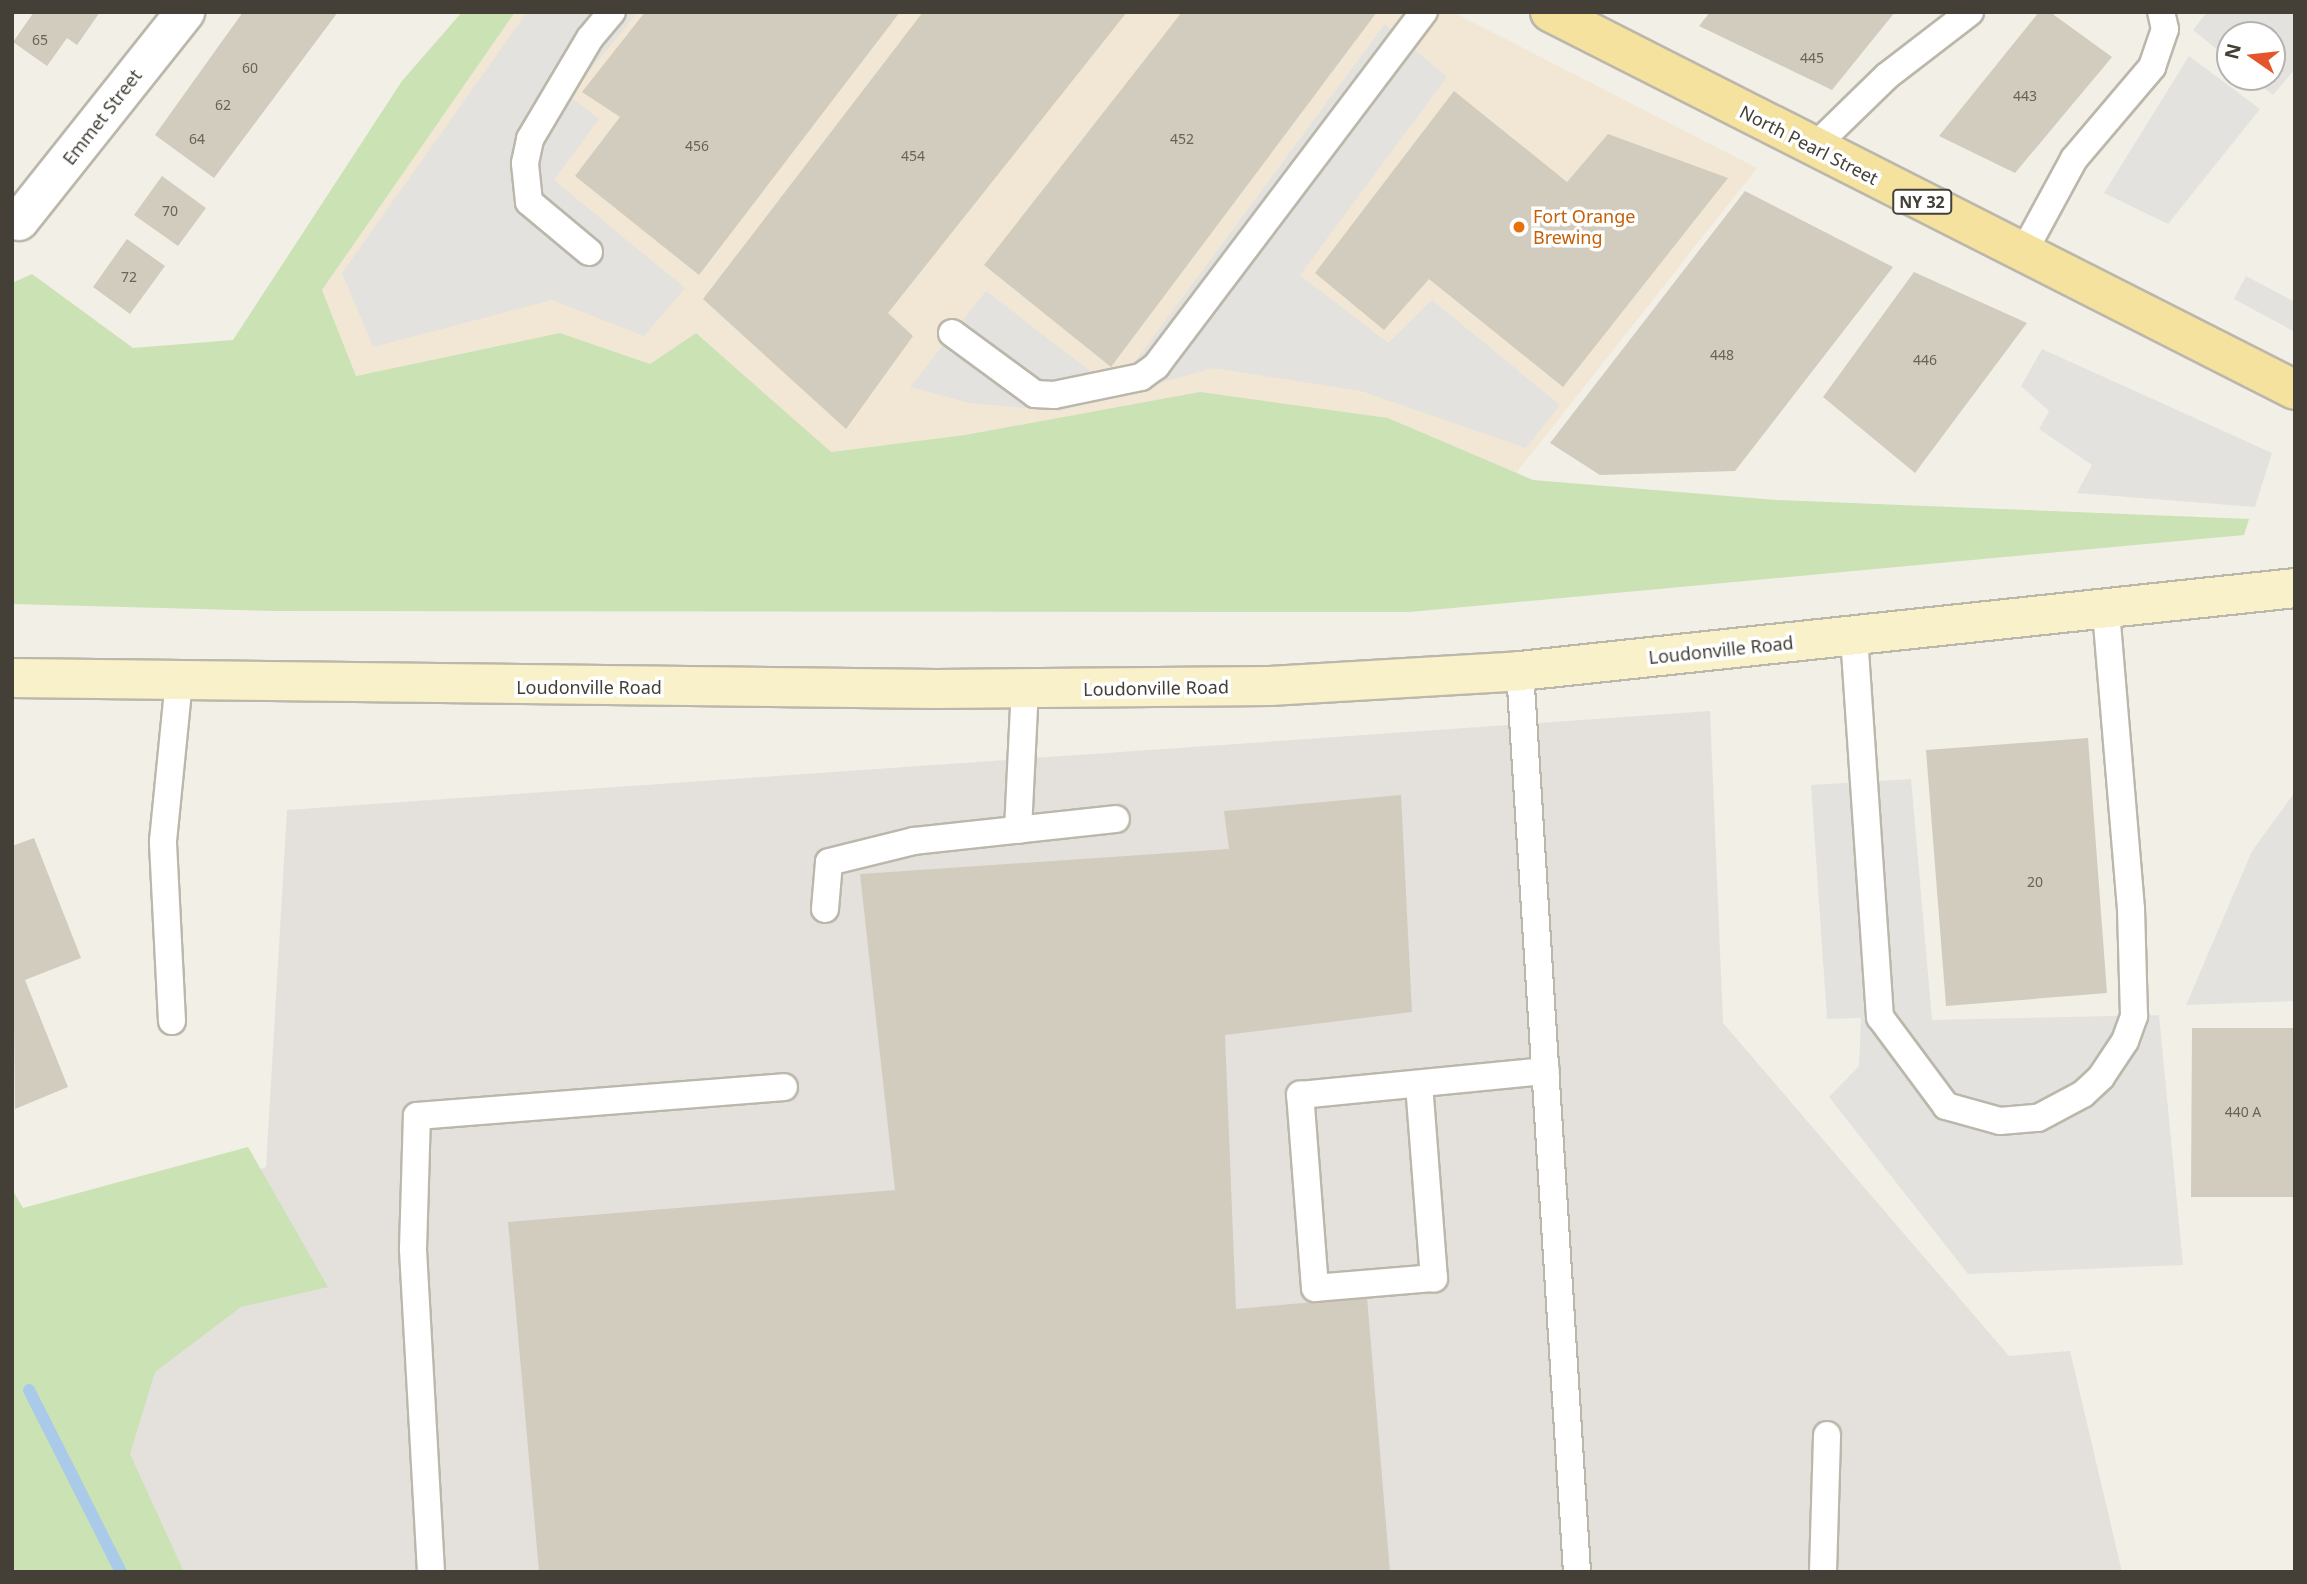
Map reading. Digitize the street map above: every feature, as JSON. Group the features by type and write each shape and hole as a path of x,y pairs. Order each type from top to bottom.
{"main road":[{"name":"North Pearl Street","path":"1563,15 1814,147 2295,390"},
{"name":"Loudonville Road","path":"12,678 1025,689 1258,687 1520,671 2295,588"}],"street":[{"name":"Emmet Street","path":"19,221 185,12"}],"lane":[{"path":"589,252 529,201 524,163 530,139 590,38 612,12"},
{"path":"952,333 1035,394 1054,395 1141,377 1156,366 1424,12"},
{"path":"1814,147 1887,76 1970,12"},
{"path":"2023,253 2074,159 2152,67 2165,29 2161,12"},
{"path":"1854,636 1880,1017 1946,1106 2000,1121 2038,1118 2083,1094 2101,1077 2125,1041 2134,1016 2131,909 2106,609"},
{"path":"1520,671 1577,1572"},
{"path":"172,1020 163,841 179,681"},
{"path":"1018,830 1025,689"},
{"path":"825,909 829,862 914,841 1116,819"},
{"path":"1419,1084 1434,1278 1315,1288 1300,1095 1546,1071"},
{"path":"431,1572 413,1249 417,1116 784,1087"},
{"path":"1823,1572 1828,1435"}],"shaded area":[{"path":"515,12 1453,12 1757,168 1516,473 1388,418 965,435 830,452 696,333 650,364 560,333 356,376 322,290"},
{"path":"527,12 638,12 569,96 599,119 554,180 685,288 644,336 552,300 373,347 342,273"},
{"path":"2207,12 2295,12 2295,69 2286,80 2286,21 2216,21 2216,49 2193,30"},
{"path":"1385,24 1447,77 1300,275 1388,343 1432,300 1560,405 1526,448 1361,391 1213,368 1060,411 969,403 910,387 986,291 1090,371 1128,371"},
{"path":"2189,56 2216,76 2216,91 2236,91 2260,109 2168,224 2104,193"},
{"path":"2246,276 2295,302 2295,332 2234,299"},
{"path":"2042,349 2272,453 2255,507 2077,493 2092,465 2039,429 2049,411 2021,386"},
{"path":"1710,711 1723,1023 2009,1356 2070,1351 2122,1572 146,1572 12,1244 266,1167 287,810"},
{"path":"1911,779 1932,1020 2159,1015 2183,1265 1968,1274 1829,1097 1859,1066 1861,1018 1827,1019 1811,785"},
{"path":"2295,792 2295,1001 2186,1005 2252,851"}],"green space":[{"path":"462,12 515,12 322,290 356,376 560,333 650,364 696,333 831,452 965,435 1200,392 1388,418 1533,480 1776,500 2249,519 2244,535 1409,612 273,611 12,604 12,283 32,274 133,348 233,340 402,81"},
{"path":"248,1147 328,1287 241,1307 155,1372 130,1454 184,1572 12,1572 12,1189 23,1208"}],"building":[{"path":"34,12 100,12 77,45 67,38 47,66 13,42"},
{"path":"243,12 338,12 214,178 155,135"},
{"path":"645,12 900,12 699,275 575,176 620,117 582,92"},
{"path":"923,12 1127,12 888,313 913,336 846,429 703,299"},
{"path":"1182,12 1377,12 1111,367 984,265"},
{"path":"1710,12 1895,12 1832,90 1699,26"},
{"path":"2039,12 2050,12 2112,57 2015,173 1939,136"},
{"name":"Fort Orange Brewing","path":"1454,91 1567,182 1608,134 1728,178 1563,387 1429,279 1384,330 1315,273"},
{"path":"162,176 206,208 178,246 134,215"},
{"path":"1745,191 1893,267 1735,471 1600,475 1550,443"},
{"path":"127,239 165,266 130,314 93,287"},
{"path":"1914,272 2027,323 1915,473 1823,397"},
{"path":"2088,738 2107,993 1946,1006 1926,750"},
{"path":"1401,795 1412,1012 1225,1035 1236,1309 1367,1297 1390,1572 539,1572 508,1222 895,1190 860,874 1229,849 1224,811"},
{"path":"34,838 81,958 25,980 68,1087 15,1109 12,846"},
{"path":"2192,1028 2295,1028 2295,1197 2191,1197"}],"waterway":[{"path":"29,1390 121,1572"}],"place":[{"name":"Fort Orange Brewing","path":"1519,227"}]}
